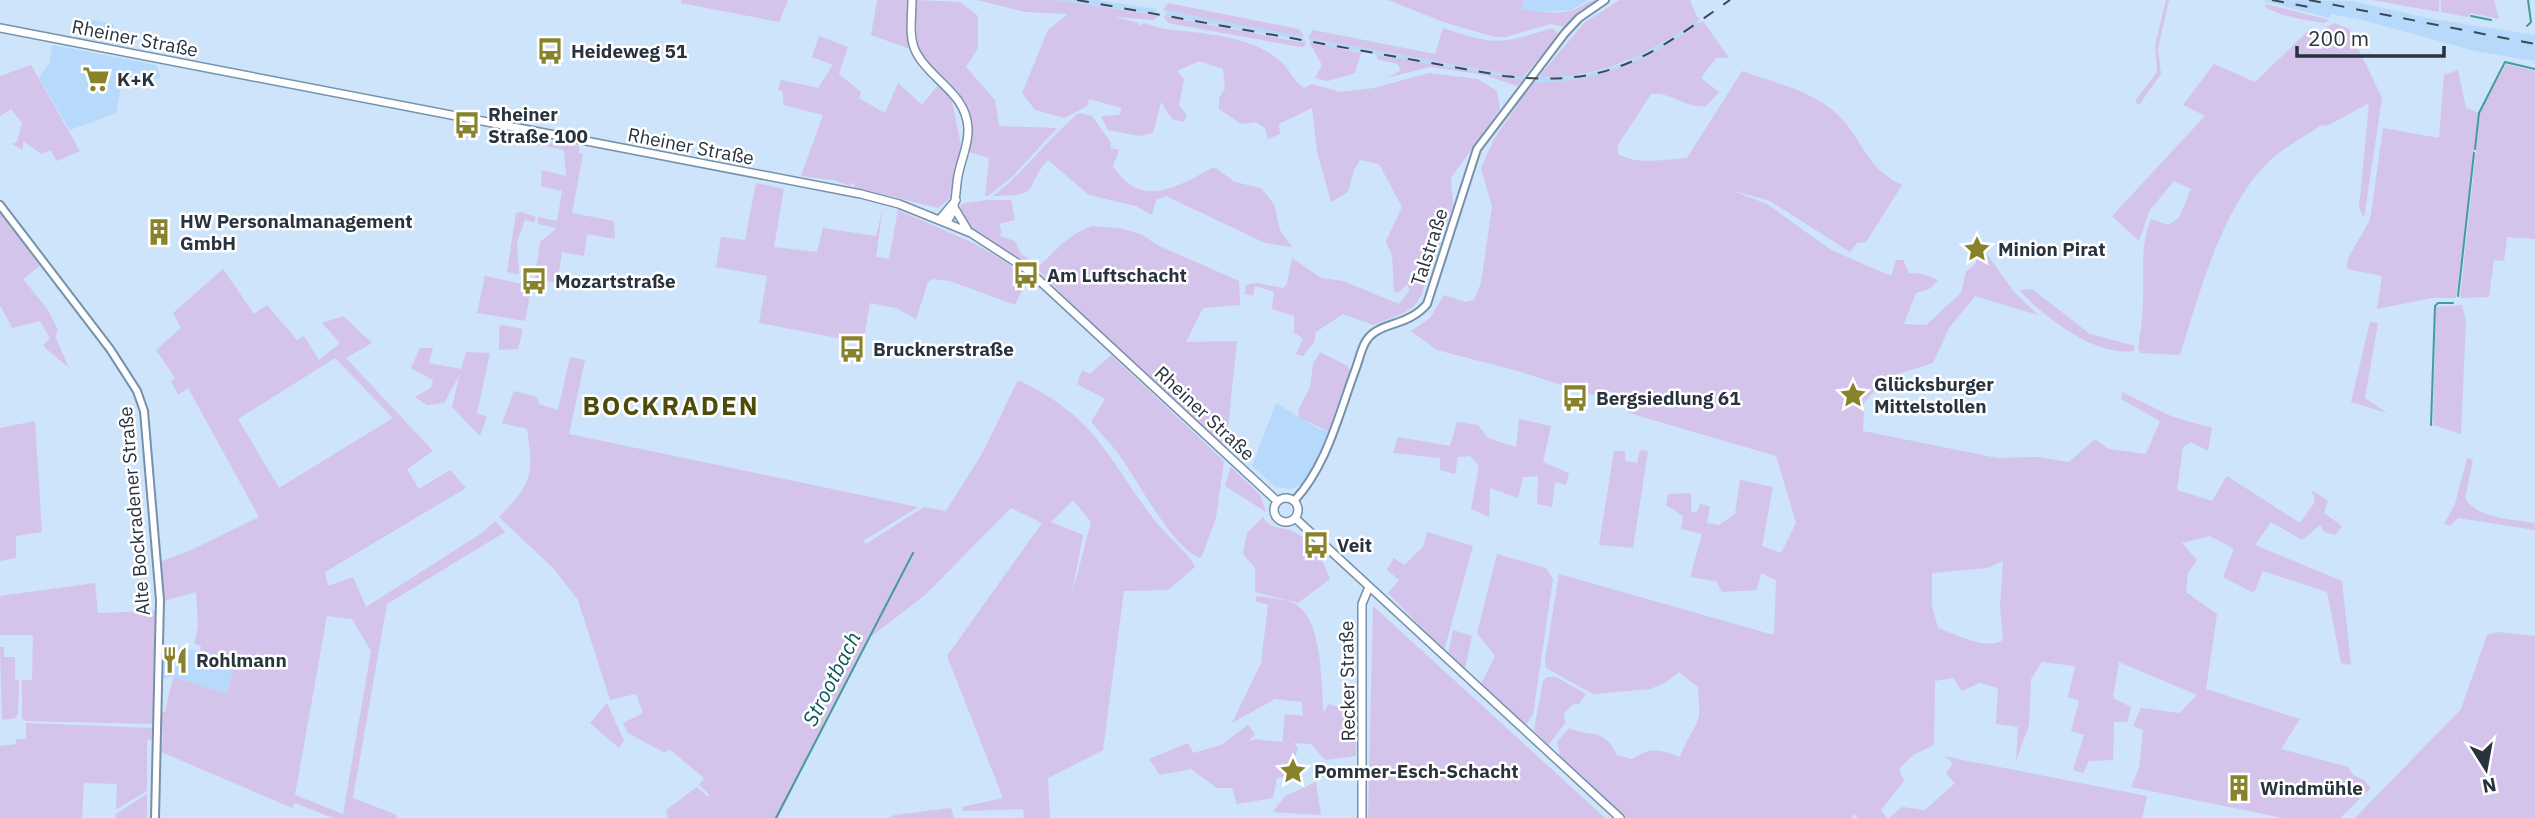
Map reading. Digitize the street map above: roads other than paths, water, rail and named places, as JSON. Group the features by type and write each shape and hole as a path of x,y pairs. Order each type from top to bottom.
{"main road":[{"path":"912,0 912,36 916,53 955,94 968,121 968,142 959,172 955,204 958,219 971,233"},
{"name":"Rheiner Straße","path":"0,28 861,194 944,221 971,233 1032,272 1277,501"},
{"path":"944,221 955,204"},
{"path":"1285,498 1294,501 1298,509 1295,518 1285,522 1278,518 1274,512 1277,501 1285,498"},
{"path":"1295,518 1620,818"},
{"name":"Recker Straße","path":"1362,818 1362,604 1369,587"}],"street":[{"name":"Talstraße","path":"1294,501 1318,467 1363,344 1379,328 1402,323 1419,313 1427,304 1477,149 1565,33 1579,18 1605,0"},
{"name":"Alte Bockradener Straße","path":"0,205 116,357 137,391 144,411 160,600 155,818"}],"waterway":[{"path":"2527,26 2531,22 2528,0"},
{"path":"2471,16 2491,20"},
{"path":"2475,149 2479,113 2505,62 2535,69"},
{"path":"2458,296 2474,153"},
{"path":"2431,425 2435,306 2438,303 2453,303"},
{"name":"Strootbach","path":"776,818 913,553"}],"railway":[{"path":"1077,0 1504,76 1540,79 1600,73 1625,64 1650,53 1730,0"},
{"path":"2272,0 2319,9"},
{"path":"2309,0 2535,44"}],"place":[{"name":"Heideweg 51","path":"550,51"},
{"name":"K+K","path":"96,79"},
{"name":"Rheiner Straße 100","path":"467,125"},
{"name":"HW Personalmanagement GmbH","path":"159,232"},
{"name":"Minion Pirat","path":"1977,249"},
{"name":"Am Luftschacht","path":"1026,275"},
{"name":"Mozartstraße","path":"534,281"},
{"name":"Brucknerstraße","path":"852,349"},
{"name":"Glücksburger Mittelstollen","path":"1853,395"},
{"name":"Bergsiedlung 61","path":"1575,398"},
{"name":"Veit","path":"1316,545"},
{"name":"Rohlmann","path":"175,660"},
{"name":"Pommer-Esch-Schacht","path":"1293,771"},
{"name":"Windmühle","path":"2239,788"}],"district":[{"name":"BOCKRADEN","path":"671,406"}]}
